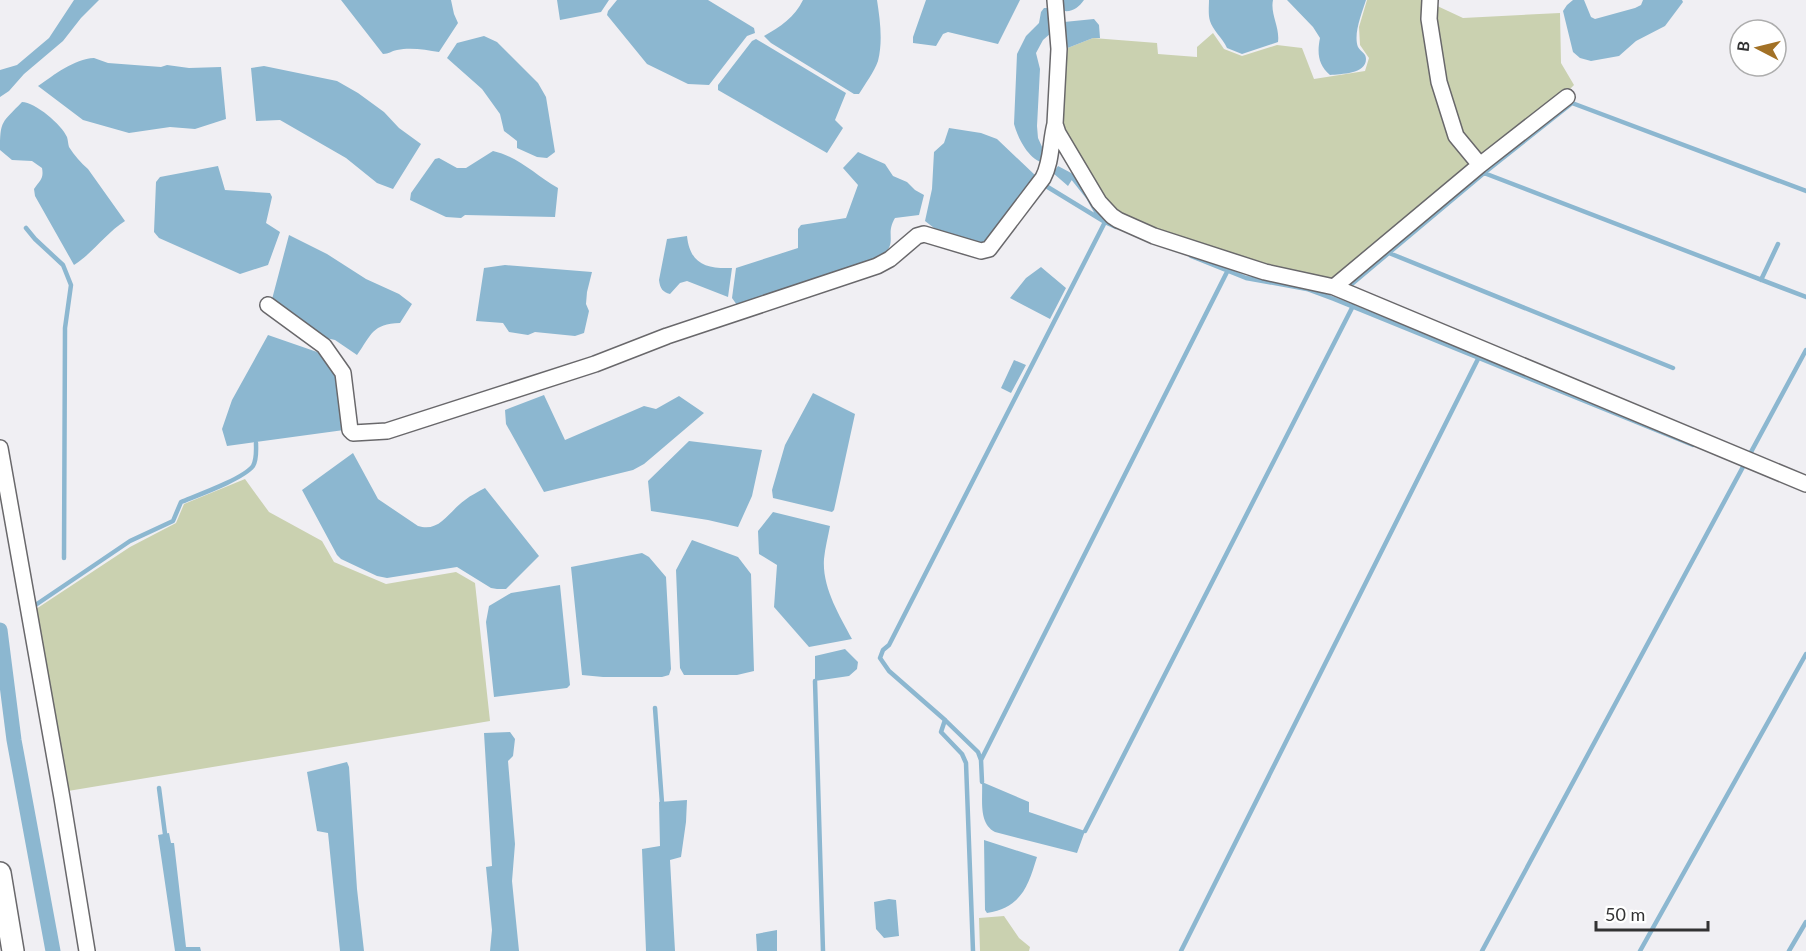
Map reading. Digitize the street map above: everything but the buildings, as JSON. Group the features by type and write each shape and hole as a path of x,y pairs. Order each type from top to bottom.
{"main road":[{"path":"0,873 13,951"}],"street":[{"path":"268,305 324,346 343,373 353,433 387,431 595,364 667,336 877,266 890,259 917,236 924,234 985,251 989,249 1048,169 1051,138 1055,124 1059,49 1054,0"},
{"path":"1430,0 1429,19 1439,82 1456,136 1480,165"},
{"path":"1334,287 1480,165 1567,97"},
{"path":"1055,124 1058,133 1100,202 1118,220 1154,236 1248,267 1334,287 1806,484"},
{"path":"0,448 87,951"}],"green space":[{"path":"1367,0 1427,2 1436,84 1476,165 1347,272 1333,277 1314,279 1155,232 1105,204 1062,132 1065,49 1093,38 1157,43 1158,54 1197,57 1197,47 1213,33 1224,49 1242,56 1277,45 1302,48 1314,79 1365,71 1369,58 1360,45 1359,27"},
{"path":"1433,4 1463,18 1560,13 1561,63 1574,85 1481,161 1459,135 1442,80"},
{"path":"245,479 269,512 322,541 334,562 386,584 456,572 475,583 490,721 68,791 36,609 130,547 176,523 184,504"},
{"path":"1004,916 1019,938 1030,947 1029,951 980,951 979,918"}],"water":[{"path":"74,0 99,0 63,41 0,97 0,70 17,65 49,38"},
{"path":"341,0 451,0 458,23 439,52 408,49 383,54"},
{"path":"557,0 609,0 601,12 560,20"},
{"path":"617,0 708,0 754,28 755,33 747,36 709,85 688,84 647,64 607,15"},
{"path":"803,0 877,0 880,53 874,69 859,94 854,94 771,43 764,36 796,12"},
{"path":"926,0 1020,0 998,44 948,32 943,34 936,46 913,43"},
{"path":"1062,0 1084,0 1070,11 1064,11"},
{"path":"1209,0 1273,0 1278,42 1242,54 1227,48 1211,24"},
{"path":"1287,0 1366,0 1357,36 1358,47 1366,57 1362,68 1330,75 1319,58 1320,38 1313,27"},
{"path":"1573,0 1584,0 1591,17 1595,19 1635,8 1641,5 1643,0 1682,0 1683,2 1665,26 1636,41 1619,56 1591,61 1580,58 1573,52 1563,11"},
{"path":"1044,8 1050,8 1051,33 1043,40 1036,53 1040,69 1037,126 1044,163 1029,153 1014,124 1017,54 1026,36 1039,23"},
{"path":"1094,19 1099,25 1100,38 1093,38 1065,49 1064,22"},
{"path":"484,36 497,42 538,83 546,97 555,152 547,158 537,157 517,148 517,141 504,131 500,114 482,89 447,58 457,43"},
{"path":"756,39 846,93 835,120 843,128 827,153 718,90 718,85 752,41"},
{"path":"94,58 108,63 161,67 167,65 189,68 221,67 226,119 195,129 170,127 129,133 83,120 38,86 72,64"},
{"path":"264,66 337,81 384,112 399,128 421,144 393,189 377,183 346,158 280,120 256,121 251,68"},
{"path":"22,102 41,110 60,126 71,150 88,169 125,221 74,265 35,196 34,189 42,177 42,168 32,161 12,160 0,150 3,123"},
{"path":"949,128 981,133 997,139 1036,176 984,245 938,231 925,221 932,189 934,152 944,143"},
{"path":"493,151 519,162 558,188 555,217 465,215 461,218 446,217 410,200 411,193 435,159 439,158 457,168 466,168"},
{"path":"858,152 885,164 893,176 907,182 924,195 919,215 895,218 889,248 879,258 737,305 732,298 736,268 798,248 798,229 801,225 846,218 858,185 843,168"},
{"path":"218,166 225,190 270,193 272,197 266,223 280,232 268,265 240,274 159,238 154,232 156,182 160,177"},
{"path":"1058,166 1075,175 1068,186 1053,173"},
{"path":"289,235 327,254 366,279 399,294 412,304 400,323 378,328 357,355 335,340 317,336 271,303"},
{"path":"687,236 692,253 701,263 707,266 732,268 728,297 687,281 680,283 670,294 662,290 659,280 667,239"},
{"path":"505,265 592,272 587,292 586,304 589,311 584,333 575,336 535,332 528,335 509,332 503,323 476,321 484,268"},
{"path":"1041,267 1066,288 1050,319 1010,298 1026,278"},
{"path":"268,335 320,353 337,373 344,430 227,446 222,429 232,400"},
{"path":"1014,360 1026,365 1011,393 1001,388"},
{"path":"813,393 855,414 832,512 773,498 772,490 785,445"},
{"path":"544,395 565,440 644,406 656,409 679,396 704,413 644,464 633,470 544,492 506,424 505,410"},
{"path":"689,441 762,450 752,496 738,527 651,511 648,481"},
{"path":"353,453 378,499 418,526 438,524 467,498 485,488 539,556 506,589 491,588 457,567 387,578 377,576 341,559 302,490"},
{"path":"773,512 830,526 824,559 826,580 832,600 852,639 809,647 774,607 777,565 759,554 758,531"},
{"path":"692,540 738,557 751,574 754,671 737,675 684,675 680,668 676,570"},
{"path":"642,553 649,557 666,577 671,669 669,675 603,677 582,675 571,567"},
{"path":"560,585 570,685 567,688 494,697 486,622 489,606 511,593"},
{"path":"845,649 858,662 857,669 849,676 815,681 815,656"},
{"path":"510,732 515,739 513,756 508,761 515,844 512,881 519,951 490,951 492,930 486,867 492,866 484,733"},
{"path":"347,762 364,951 340,951 328,833 317,831 307,772"},
{"path":"982,782 1029,802 1029,812 1085,831 1077,853 995,832 986,823 984,817"},
{"path":"687,800 681,857 670,860 675,951 646,951 642,849 660,846 659,802"},
{"path":"169,833 171,843 174,843 186,947 200,947 201,951 175,951 158,835"},
{"path":"984,840 1037,857 1022,894 1008,906 987,913 985,910"},
{"path":"896,900 899,936 884,938 876,929 874,902"},
{"path":"777,930 777,951 757,951 756,934"}],"waterway":[{"path":"1347,288 1484,173 1572,103 1806,191"},
{"path":"1484,173 1806,297"},
{"path":"1073,178 1088,197 1099,217"},
{"path":"1046,186 1116,227"},
{"path":"1105,222 889,645 883,650 880,658 889,671 978,752 981,760 1228,270"},
{"path":"26,228 63,265 71,285 65,328 64,558"},
{"path":"1761,280 1778,244"},
{"path":"1389,253 1673,368"},
{"path":"1191,256 1246,278 1307,289 1334,299 1693,445"},
{"path":"1085,831 1353,306"},
{"path":"1482,951 1806,350"},
{"path":"1181,951 1479,357"},
{"path":"34,606 130,541 173,521 181,502 220,486 248,471 255,460 256,443"},
{"path":"0,630 14,740 53,951"},
{"path":"1640,951 1806,654"},
{"path":"815,681 823,951"},
{"path":"655,708 662,803"},
{"path":"945,720 941,732 962,754 966,763 973,951"},
{"path":"981,760 982,782"},
{"path":"159,788 165,834"},
{"path":"1789,951 1806,922"}]}
